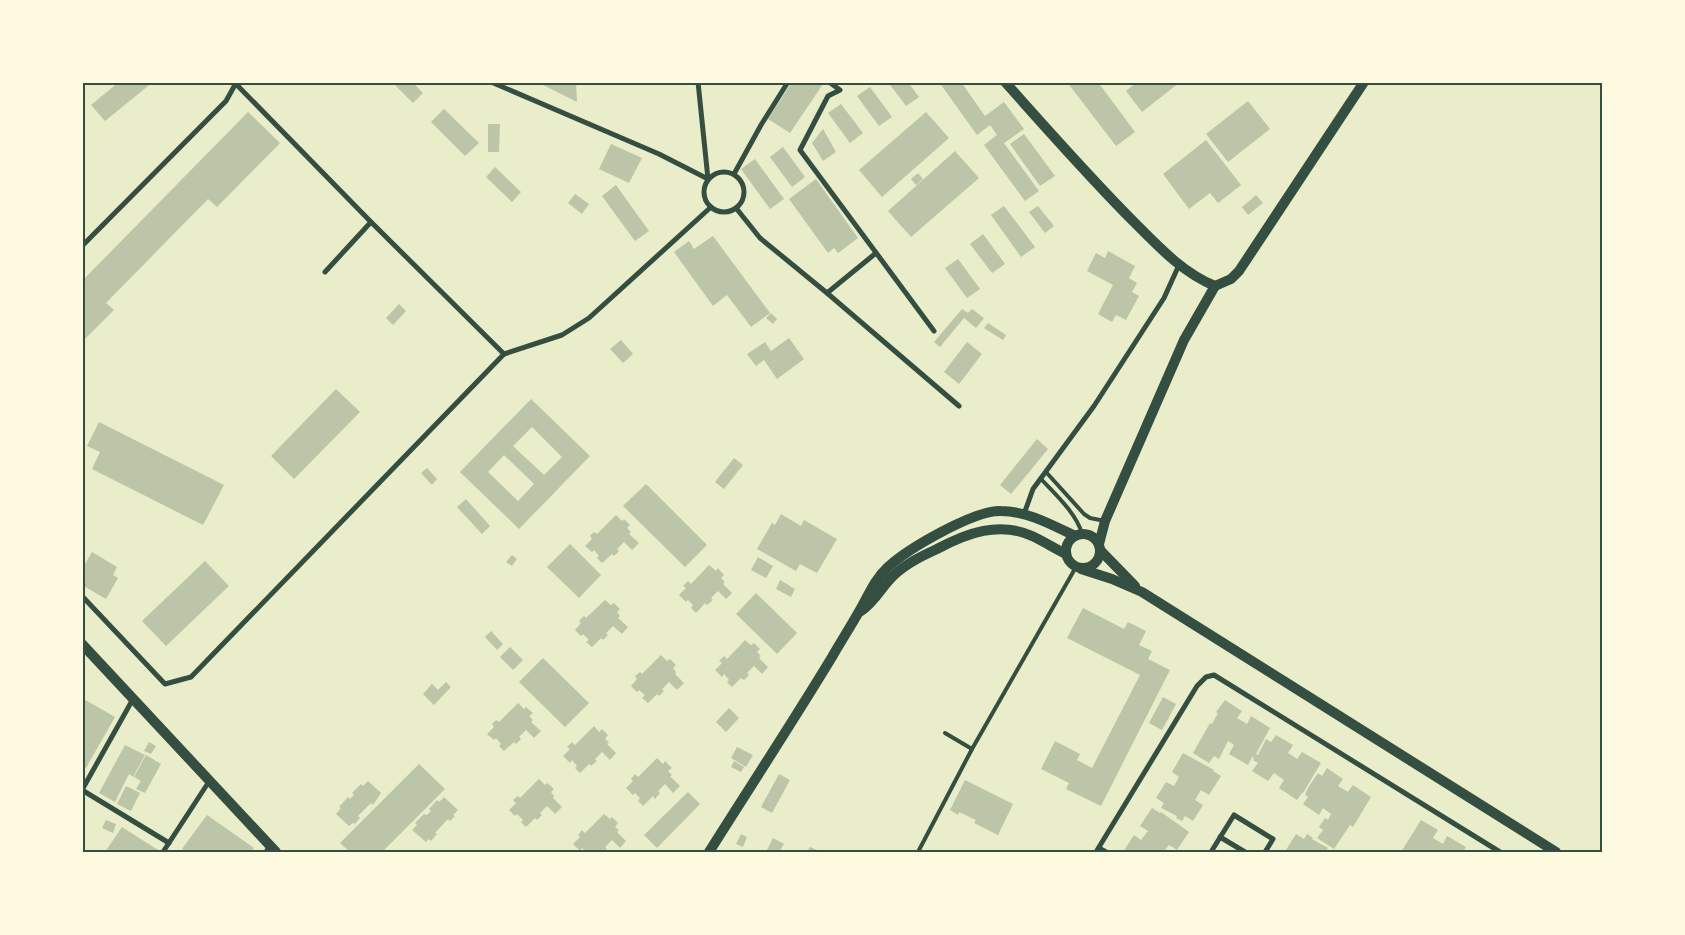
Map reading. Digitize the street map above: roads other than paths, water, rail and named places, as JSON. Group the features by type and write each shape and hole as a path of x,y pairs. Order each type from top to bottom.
{"main road":[{"path":"1005,82 1112,200 1179,265 1203,282 1215,286 1231,280 1239,271 1364,82"},
{"path":"1078,568 1087,569 1097,562 1105,521 1184,340 1215,286"},
{"path":"709,852 858,613 869,592 887,568 914,548 971,517 999,510 1024,514 1096,540 1100,547 1142,592"},
{"path":"1105,521 1067,543 1066,554 1071,564 1142,592 1556,852"},
{"path":"858,613 871,603 882,587 908,564 969,534 984,530 1002,529 1017,531 1066,554"},
{"path":"82,644 210,780 271,850"}],"street":[{"path":"491,82 659,154 708,179"},
{"path":"698,82 708,179"},
{"path":"734,174 761,125 788,82"},
{"path":"829,82 840,90 828,96 800,150 934,331"},
{"path":"82,246 226,101 235,83 504,354"},
{"path":"722,171 734,174 740,179 744,191 740,203 736,208 723,212 716,210 706,201 704,186 708,179 716,173 722,171"},
{"path":"82,596 165,684 191,677 504,354 562,335 589,318 711,207"},
{"path":"736,208 760,238 827,292 959,406"},
{"path":"325,272 371,222"},
{"path":"827,292 876,253"},
{"path":"1024,514 1030,495 1110,382 1164,298 1179,265"},
{"path":"1106,852 1098,850 1197,686 1206,677 1214,676 1500,852"},
{"path":"134,698 82,790 169,843"},
{"path":"163,852 210,780"},
{"path":"1211,852 1234,815 1273,839 1265,852"},
{"path":"1220,837 1245,852"}],"lane":[{"path":"1046,472 1084,514 1090,518 1105,521"},
{"path":"1041,479 1075,518 1081,535"},
{"path":"918,852 972,749 1078,568"},
{"path":"945,733 972,749"}]}
